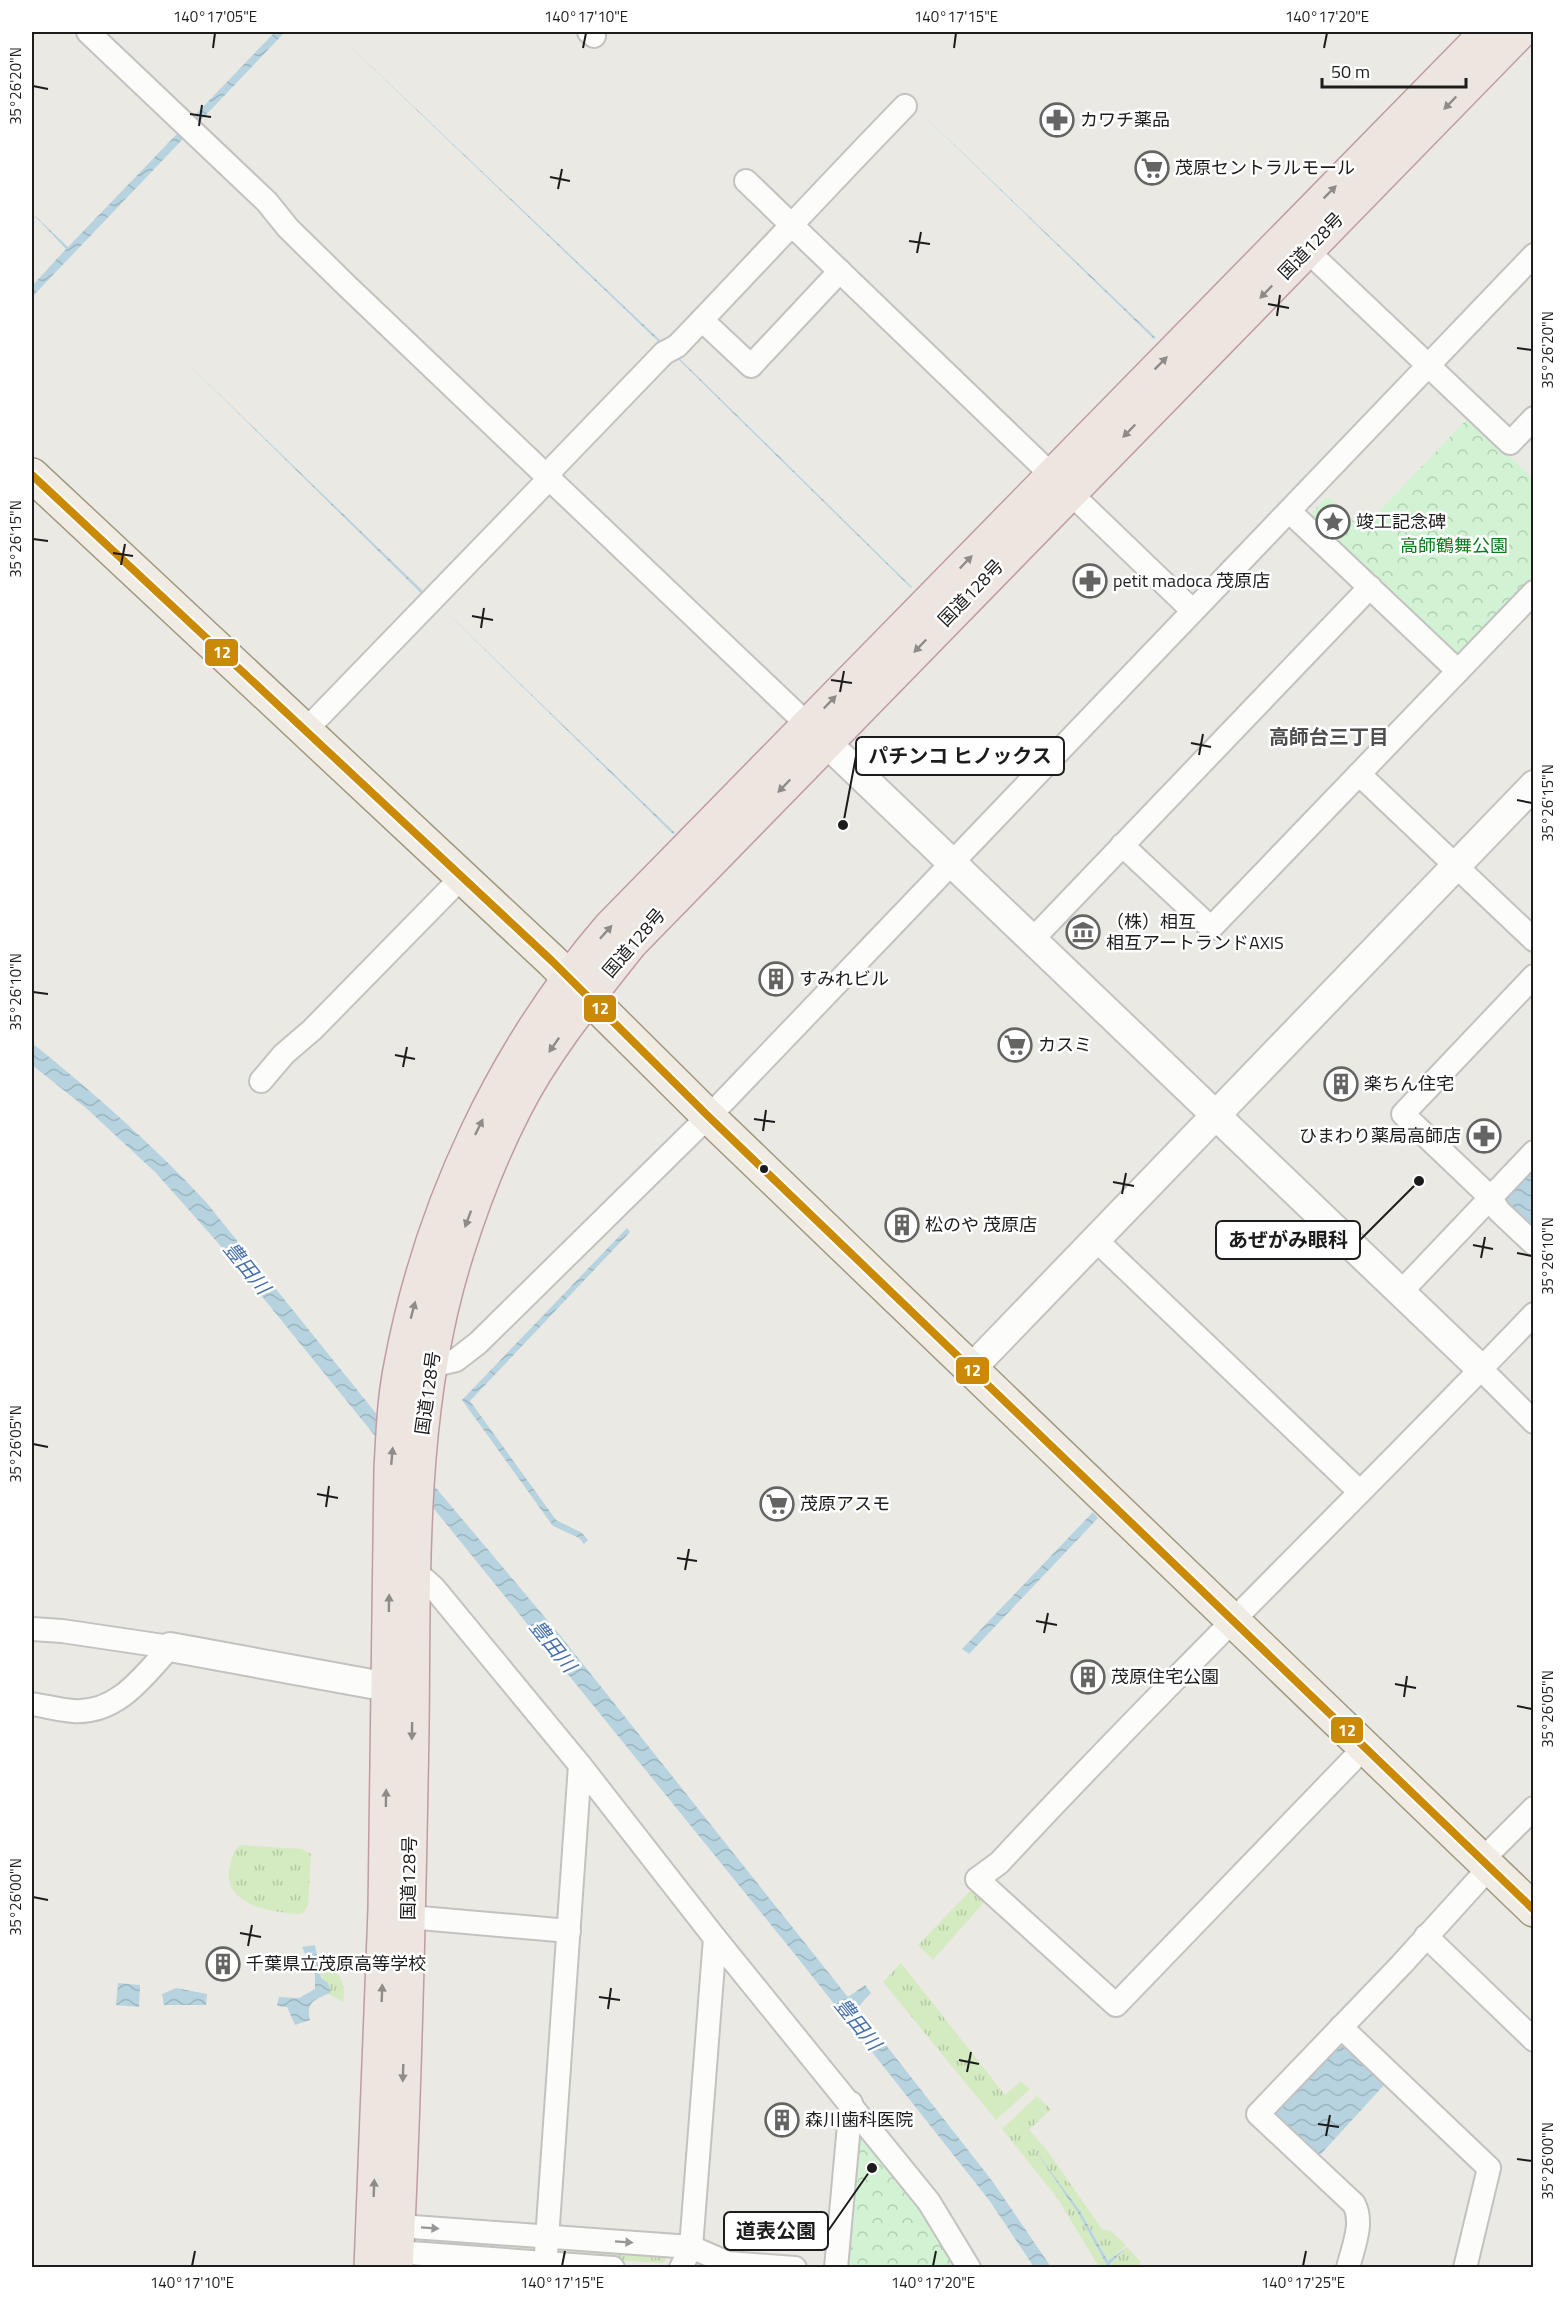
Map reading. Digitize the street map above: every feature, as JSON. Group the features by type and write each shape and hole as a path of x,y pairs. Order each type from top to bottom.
{"highway":[{"name":"国道128号","path":"1298,242 1487,32"},
{"name":"国道128号","path":"387,2250 385,1910 400,1688 406,1556 424,1412 444,1294 458,1248 490,1163 515,1106 531,1081 610,927 817,733 1298,242 1520,32"},
{"name":"国道128号","path":"406,1556 390,1515 391,1469 399,1376 424,1269 455,1181 503,1083 579,988"},
{"name":"国道128号","path":"387,2250 409,1917 400,1688"}],"main road":[{"path":"32,475 579,988 708,1116 1363,1749 1533,1910"}],"street":[{"path":"88,32 267,202 288,228 346,285 549,476 1481,1369 1533,1422"},
{"path":"305,731 536,493 555,466 664,353 677,346 905,106"},
{"path":"746,181 1192,611"},
{"path":"1298,242 1510,443 1533,418"},
{"path":"431,1366 456,1360 478,1343 708,1116 1533,255"},
{"path":"702,320 751,366 840,271"},
{"path":"1289,511 1458,671"},
{"path":"1032,940 1370,587"},
{"path":"1122,845 1211,928 1533,592"},
{"path":"1359,774 1533,940"},
{"path":"971,1369 1533,785"},
{"path":"261,1081 284,1054 312,1030 462,877"},
{"path":"1533,976 1403,1114 1490,1197 1499,1211 1533,1244"},
{"path":"1400,1293 1533,1152"},
{"path":"1096,1240 1360,1492"},
{"path":"1363,1749 1116,2005 977,1879 999,1863 1219,1632 1232,1622 1533,1314"},
{"path":"406,1556 580,1765 715,1938 851,2103 929,2202 969,2268"},
{"path":"32,1629 170,1647 400,1688"},
{"path":"32,1704 74,1711 104,1708 134,1688 170,1647"},
{"path":"545,2266 580,1765"},
{"path":"1348,2268 1359,2224 1359,2214 1354,2204 1258,2114 1426,1936 1533,1808"},
{"path":"409,1917 569,1931"},
{"path":"1426,1936 1533,2040"},
{"path":"681,2268 691,2247 715,1938"},
{"path":"1341,2027 1489,2168 1465,2268"},
{"path":"836,2268 851,2103"},
{"path":"387,2250 548,2236 691,2247 722,2265 795,2268"},
{"path":"691,2247 702,2268"},
{"path":"387,2250 545,2266 613,2268"}],"green space":[{"name":"高師鶴舞公園","path":"1467,419 1473,420 1533,479 1533,577 1461,654 1452,653 1313,519 1313,511 1326,498 1330,498 1362,529"},
{"path":"240,1845 302,1849 311,1854 308,1905 303,1913 260,1908 235,1893 229,1876 230,1865 232,1856"},
{"path":"970,1891 976,1891 986,1900 933,1960 918,1945"},
{"path":"901,1963 1005,2095 1021,2081 1030,2089 996,2120 883,1982"},
{"path":"331,1965 340,1977 344,1992 343,2002 328,1994 319,1967"},
{"path":"1037,2096 1051,2109 1029,2130 1046,2149 1102,2229 1111,2231 1126,2245 1109,2262 1080,2211 1032,2146 1078,2213 1108,2267 1099,2267 1058,2199 1002,2129"},
{"path":"863,2129 923,2205 957,2268 854,2266 843,2255 854,2131"},
{"path":"418,2238 534,2243 539,2253 417,2242"},
{"path":"1127,2247 1141,2262 1137,2267 1111,2267 1110,2265"},
{"path":"557,2248 666,2256 666,2260 662,2263 561,2256 557,2254"}],"water":[{"path":"275,32 285,32 32,297 32,286 66,249 32,213 68,247"},
{"path":"335,32 663,343 662,345"},
{"path":"918,110 1156,338 1154,339"},
{"path":"679,358 912,587 678,359"},
{"path":"184,360 427,595 425,597"},
{"path":"438,604 675,833 673,834"},
{"name":"豊田川","path":"32,1043 122,1120 206,1202 436,1488 559,1634 848,1997 865,1985 871,1993 857,2008 993,2182 1051,2267 1034,2267 989,2200 797,1957 226,1252 156,1173 86,1108 32,1065"},
{"path":"1533,1166 1533,1234 1503,1205 1504,1197"},
{"path":"627,1228 630,1232 470,1401 556,1520 582,1533 588,1540 584,1544 579,1538 553,1526 462,1400"},
{"path":"1093,1512 1098,1518 969,1654 962,1649"},
{"path":"315,1945 321,1978 328,1983 331,1992 311,2004 310,2020 295,2025 287,2007 277,2006 279,1997 299,1998 315,1989 315,1974 302,1947"},
{"path":"118,1983 140,1985 139,2007 116,2005"},
{"path":"176,1988 207,1994 206,2005 164,2005 162,1994"},
{"path":"1338,2043 1347,2043 1385,2084 1321,2154 1314,2155 1271,2113"},
{"path":"1032,2146 1080,2211 1108,2261 1127,2247 1110,2264 1111,2267 1108,2267 1078,2213"}],"transit line":[{"name":"12","path":"32,475 552,961 708,1116 1534,1910"}],"place":[{"name":"カワチ薬品","path":"1057,120"},
{"name":"茂原セントラルモール","path":"1152,168"},
{"name":"竣工記念碑","path":"1333,522"},
{"name":"petit madoca 茂原店","path":"1090,581"},
{"name":"パチンコ ヒノックス","path":"843,825"},
{"name":"（株）相互 相互アートランドAXIS","path":"1083,932"},
{"name":"すみれビル","path":"776,979"},
{"name":"カスミ","path":"1015,1045"},
{"name":"楽ちん住宅","path":"1341,1084"},
{"name":"ひまわり薬局高師店","path":"1484,1136"},
{"name":"あぜがみ眼科","path":"1419,1181"},
{"name":"松のや 茂原店","path":"902,1225"},
{"name":"茂原アスモ","path":"777,1504"},
{"name":"茂原住宅公園","path":"1088,1677"},
{"name":"千葉県立茂原高等学校","path":"223,1964"},
{"name":"森川歯科医院","path":"782,2120"},
{"name":"道表公園","path":"872,2168"}],"district":[{"name":"高師台三丁目","path":"1329,737"}]}
